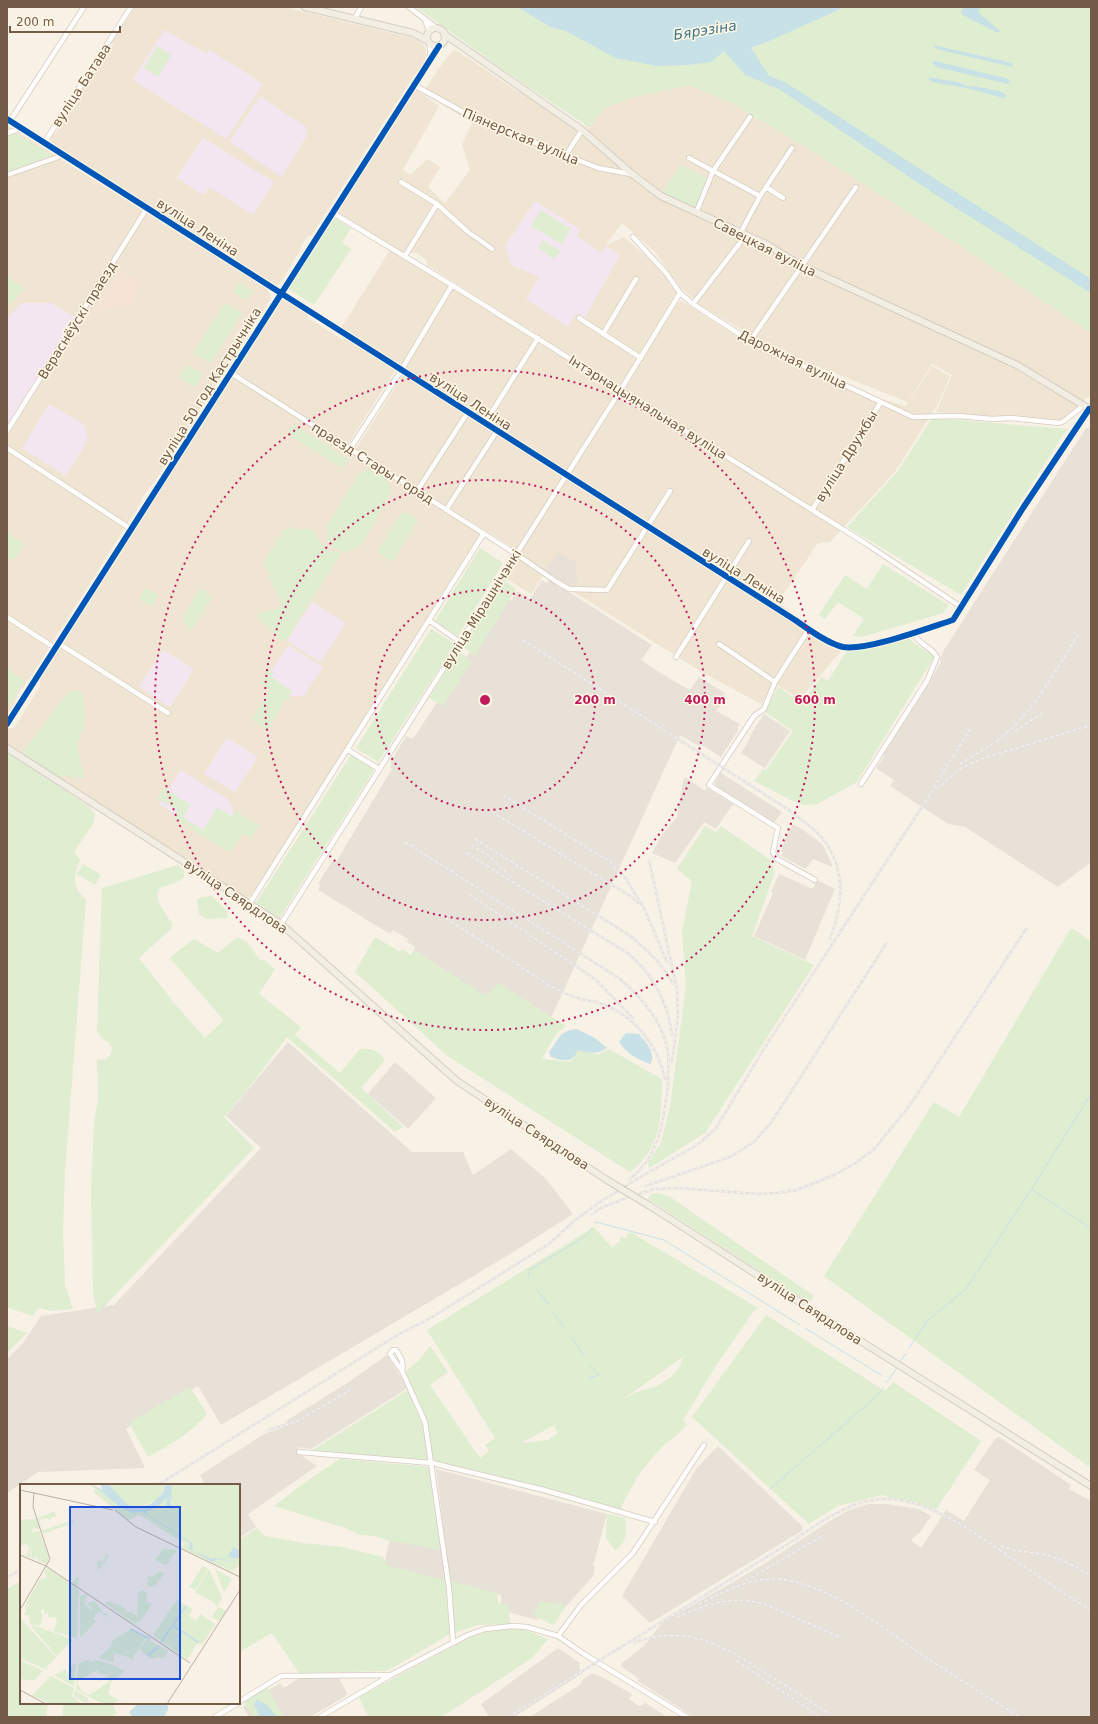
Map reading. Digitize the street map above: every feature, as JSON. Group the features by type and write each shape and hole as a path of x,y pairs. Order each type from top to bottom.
{"main road":[{"name":"Савецкая вуліца","path":"305,7 429,37 441,44 452,43 461,46"},
{"name":"Савецкая вуліца","path":"438,29 582,130 632,174 661,196 743,233 802,266 1017,365 1090,410"},
{"path":"429,37 438,29"},
{"path":"441,44 444,34"},
{"name":"вуліца Свярдлова","path":"7,748 281,924 457,1081 607,1180 1091,1486"}],"street":[{"path":"9,120 84,7"},
{"name":"вуліца Батава","path":"44,143 131,7"},
{"path":"355,19 361,7"},
{"path":"409,7 438,29"},
{"path":"422,17 429,37"},
{"name":"вуліца 50 год Кастрычніка","path":"429,37 431,52 429,61"},
{"name":"вуліца 50 год Кастрычніка","path":"7,724 441,44"},
{"name":"Піянерская вуліца","path":"414,85 476,119 598,168 632,174"},
{"path":"696,213 713,171 750,117"},
{"name":"вуліца Леніна","path":"9,120 281,294 402,369 647,527 809,629 842,647 861,647 953,620 1023,508 1090,410"},
{"path":"7,133 22,128"},
{"path":"566,155 582,130"},
{"path":"693,304 743,233 760,196 792,148"},
{"path":"7,175 64,155"},
{"path":"689,158 760,196"},
{"path":"401,182 437,204 468,232 492,250"},
{"path":"766,187 783,198"},
{"path":"750,341 856,187"},
{"path":"405,256 437,204"},
{"name":"Вераснёўскі праезд","path":"7,431 147,208"},
{"name":"Інтэрнацыянальная вуліца","path":"332,213 538,338 620,391 865,543 961,607"},
{"name":"Дарожная вуліца","path":"633,237 667,274 680,293 693,304 750,341 913,417 959,416 992,419 1011,418 1059,423 1064,421 1084,405"},
{"path":"603,334 636,279"},
{"path":"350,449 402,369 452,285"},
{"name":"вуліца Мірашнічэнкі","path":"281,924 641,358 680,293"},
{"path":"579,318 641,358"},
{"path":"485,423 538,338"},
{"name":"праезд Стары Горад","path":"231,373 484,533 557,582 569,588 607,590 647,527"},
{"name":"вуліца Дружбы","path":"812,510 881,402"},
{"path":"417,491 468,412"},
{"path":"446,510 497,431"},
{"path":"7,448 132,528"},
{"path":"647,527 670,491"},
{"path":"250,903 430,621 484,533"},
{"path":"676,657 749,541"},
{"path":"7,617 55,648"},
{"path":"430,621 460,642"},
{"path":"809,629 775,682 764,709 754,716 709,785 778,828 773,852 777,858 815,880"},
{"path":"861,784 927,680 937,657 934,652 916,638 914,632"},
{"path":"58,643 168,713"},
{"path":"719,644 775,682"},
{"path":"348,750 379,769"},
{"path":"402,1371 425,1422 449,1588 453,1642"},
{"path":"558,1636 580,1605 633,1554 704,1445"},
{"path":"299,1452 432,1463 544,1490 655,1522"},
{"path":"320,1717 391,1675 453,1642 485,1629 513,1626 527,1627 558,1636 584,1654 687,1717"},
{"path":"240,1702 281,1676 391,1675"},
{"path":"215,1717 236,1704"}],"shaded area":[{"path":"135,7 284,7 421,40 426,49 426,57 423,66 415,74 311,236 308,236 301,246 300,251 277,286 273,286 259,277 259,274 246,266 244,268 51,144 51,137 53,134 54,135 63,121 63,118 91,76 93,76 99,66 98,64 101,58 105,57 113,45 112,41"},
{"path":"164,30 207,54 210,50 263,84 226,139 133,80"},
{"path":"453,50 459,52 517,91 548,107 583,135 604,108 631,98 688,85 728,101 814,152 970,252 1091,333 1091,397 1087,397 1066,423 936,412 952,375 932,364 908,402 776,350 700,305 681,288 655,252 622,223 606,245 624,237 661,269 670,285 677,292 622,386 613,383 612,380 601,372 598,373 578,361 578,358 571,354 569,355 427,265 427,260 416,253 400,252 335,212 414,88 439,106 403,170 410,175 428,159 440,167 428,187 445,203 470,170 462,145 472,123 423,93"},
{"path":"260,96 306,127 307,135 282,177 229,142"},
{"path":"7,125 267,289 271,298 156,479 142,498 140,504 7,713"},
{"path":"203,138 274,182 253,215 209,187 204,195 177,178"},
{"path":"535,201 580,229 577,236 601,253 606,246 620,255 584,319 576,314 568,327 526,299 539,277 511,265 505,246"},
{"path":"390,250 510,323 621,395 677,303 682,301 747,343 822,372 881,399 906,406 932,366 950,376 938,404 895,472 830,542 818,543 778,602 842,650 800,699 775,684 761,704 700,671 544,575 531,594 499,574 514,548 355,450 407,369 341,328"},
{"path":"120,270 136,280 140,290 130,306 115,306 113,309 106,310 103,308 100,313 93,309 96,305 97,306"},
{"path":"281,299 308,313 308,318 342,339 346,339 396,369 345,449 481,535 252,895 246,899 7,746 7,728 14,728 40,686 40,678 278,300"},
{"path":"22,303 51,303 76,318 7,428 7,319"},
{"path":"49,404 85,425 88,439 66,476 22,448"},
{"path":"1091,427 1091,862 1058,887 965,827 948,824 890,786 894,780 876,768 929,683 941,662 940,659 944,650 1086,428"},
{"path":"558,552 576,562 576,578 579,580 575,586 571,584 569,587 545,572"},
{"path":"542,580 546,583 550,580 652,645 641,660 665,676 690,690 699,677 725,693 722,698 725,700 716,711 740,724 737,728 739,729 721,757 700,744 699,746 680,735 551,1018 486,997 414,950 415,947 407,942 408,939 393,930 390,934 318,890 321,885 318,884 332,861 336,862 392,769 390,767 392,765 390,763 406,736 413,739 505,598 511,601 517,591 530,599"},
{"path":"312,602 346,623 321,662 287,641"},
{"path":"288,645 323,667 304,696 291,696 265,680"},
{"path":"163,650 194,669 170,707 139,687"},
{"path":"764,714 790,731 765,768 741,753"},
{"path":"227,738 258,757 235,792 204,774"},
{"path":"181,770 227,799 233,809 232,811 237,815 214,839 159,804"},
{"path":"721,773 782,812 774,823 716,787 715,783"},
{"path":"685,777 705,791 707,788 733,804 716,829 704,822 675,863 652,853 662,835 677,817"},
{"path":"793,824 823,845 832,867 813,859 806,869 781,856 783,853 781,851 785,842 784,841"},
{"path":"779,874 813,889 817,880 835,889 805,960 754,936 773,893 771,892"},
{"path":"288,1042 412,1152 463,1152 473,1175 511,1149 546,1179 573,1214 507,1256 221,1425 198,1386 126,1429 145,1468 38,1472 7,1493 7,1359 23,1343 41,1316 114,1305 261,1148 226,1116"},
{"path":"395,1062 436,1098 408,1129 368,1094"},
{"path":"387,1355 408,1388 311,1449 297,1447 302,1456 317,1466 248,1514 256,1527 240,1537 240,1484 204,1484 200,1475 264,1434 287,1426 286,1421 349,1382"},
{"path":"999,1437 1071,1485 1069,1489 1091,1501 1091,1717 694,1717 638,1681 639,1679 621,1666 622,1663 644,1646 662,1623 764,1564 849,1510 868,1504 886,1504 919,1509 931,1516 921,1531 911,1540 921,1548 946,1510 964,1521 990,1480 974,1470 995,1439"},
{"path":"718,1446 802,1526 803,1530 650,1623 622,1596 696,1469"},
{"path":"436,1469 607,1514 593,1566 595,1567 593,1576 560,1613 541,1609 537,1620 501,1610 501,1595 448,1583 384,1565 395,1516 443,1524"},
{"path":"558,1648 580,1663 579,1668 583,1673 514,1717 489,1717 481,1704"},
{"path":"592,1673 632,1694 629,1699 639,1706 643,1705 644,1702 667,1717 530,1717 581,1684 582,1680"},
{"path":"338,1676 347,1693 346,1696 310,1717 249,1717 243,1707 280,1683 284,1688 301,1677"}],"green space":[{"path":"416,7 517,7 552,28 566,31 723,51 751,48 845,7 1091,7 1091,333 970,252 814,152 728,101 688,85 631,98 604,108 588,128 583,123 512,76"},
{"path":"157,46 171,55 158,77 144,68"},
{"path":"15,133 52,156 7,172 7,136"},
{"path":"681,165 709,179 696,208 661,193"},
{"path":"541,210 571,229 562,244 531,226"},
{"path":"334,218 351,228 342,243 351,249 314,305 288,289"},
{"path":"543,240 560,251 555,259 538,248"},
{"path":"7,277 25,288 7,307"},
{"path":"239,282 252,291 246,301 233,292"},
{"path":"225,303 242,313 211,363 193,353"},
{"path":"187,364 203,374 195,388 179,377"},
{"path":"932,418 1067,429 961,595 847,527 898,471"},
{"path":"293,424 348,459 342,468 287,434"},
{"path":"365,471 376,472 384,476 389,484 390,495 362,544 355,549 341,551 331,545 328,540 328,524 358,475"},
{"path":"403,511 418,520 392,562 377,552"},
{"path":"295,527 300,530 310,528 315,532 316,536 327,550 341,553 287,639 281,640 257,617 258,614 280,608 281,601 263,563 283,531"},
{"path":"7,533 25,544 13,561 7,556"},
{"path":"480,548 503,563 458,636 435,621"},
{"path":"883,564 949,605 943,613 862,637 853,636 864,619 838,602 825,619 819,615 845,575 867,589"},
{"path":"504,580 516,589 475,656 462,646"},
{"path":"146,587 159,595 152,606 139,599"},
{"path":"202,589 212,597 192,629 189,630 182,620 199,590"},
{"path":"431,629 455,644 378,762 356,748"},
{"path":"906,637 934,657 857,782 817,804 805,805 795,802 754,781 763,769 766,770 793,731 765,712 778,687 803,703 821,677 828,681 846,652"},
{"path":"458,651 472,661 443,706 429,698"},
{"path":"7,668 24,681 7,709"},
{"path":"269,669 273,672 271,677 292,691 288,700 287,698 267,730 252,719 270,690 261,684"},
{"path":"71,690 81,692 85,713 83,729 77,746 84,778 64,776 54,778 21,755"},
{"path":"7,752 90,807 95,814 93,824 75,850 75,853 80,860 76,872 75,882 78,891 86,900 65,1171 63,1230 65,1285 73,1309 53,1311 39,1308 32,1316 7,1307"},
{"path":"351,755 374,770 279,919 256,903"},
{"path":"164,788 191,805 183,818 203,830 217,807 231,816 235,811 259,826 251,838 243,833 230,853 174,818 178,811 157,798"},
{"path":"705,826 716,832 721,826 769,859 775,872 752,936 814,965 705,1133 649,1168 648,1162 661,1143 670,1107 686,985 682,932 692,881 677,869"},
{"path":"83,864 101,875 95,885 77,874"},
{"path":"178,865 184,870 184,877 179,881 160,888 157,894 160,905 172,924 171,929 139,958 174,1003 205,1038 223,1021 222,1018 170,958 194,939 218,953 237,937 247,942 260,960 264,960 275,969 259,994 301,1027 295,1035 340,1073 360,1049 374,1050 385,1060 361,1088 403,1127 395,1132 287,1037 244,1094 224,1117 254,1148 100,1311 97,1312 93,1293 91,1189 94,1122 98,1100 97,1059 105,1060 111,1054 112,1048 109,1042 101,1038 97,1030 102,888"},
{"path":"212,896 227,911 228,918 206,919 199,914 197,900 201,897"},
{"path":"1071,928 1091,941 1091,1468 824,1276 934,1102 959,1117"},
{"path":"375,937 400,952 402,949 411,955 414,950 486,996 498,983 566,1026 556,1034 542,1059 571,1062 578,1050 598,1055 609,1049 662,1079 658,1131 654,1142 641,1163 630,1172 449,1057 355,972"},
{"path":"658,1193 670,1197 814,1296 809,1303 648,1199 651,1194"},
{"path":"594,1227 613,1249 613,1247 620,1241 620,1237 626,1238 630,1232 758,1308 754,1311 717,1364 683,1420 687,1424 685,1427 664,1445 650,1460 632,1486 618,1514 434,1464 427,1424 422,1408 404,1373 420,1359 430,1346 448,1372 430,1385 480,1458 489,1451 485,1445 495,1438 427,1330","holes":["684,1356 679,1368 671,1377 657,1386 637,1392 622,1400","558,1423 554,1427 558,1433 548,1440 521,1443"]},
{"path":"766,1315 885,1391 893,1382 981,1441 936,1510 882,1495 838,1506 809,1524 692,1417"},
{"path":"7,1326 27,1333 7,1353"},
{"path":"190,1387 207,1414 186,1434 148,1457 129,1423"},
{"path":"408,1390 423,1426 430,1464 313,1450"},
{"path":"340,1459 430,1467 442,1550 386,1540 376,1536 360,1535 345,1528 274,1506 304,1483"},
{"path":"607,1514 625,1518 626,1531 624,1540 615,1550 606,1538"},
{"path":"257,1528 265,1536 303,1543 341,1547 383,1557 386,1565 445,1580 450,1634 387,1671 299,1673 272,1633 240,1651 240,1539"},
{"path":"451,1581 497,1593 498,1603 509,1605 510,1624 478,1625 454,1633"},
{"path":"20,1582 20,1704 48,1704 46,1717 7,1717 7,1589"},
{"path":"539,1601 557,1604 560,1601 565,1606 554,1625 534,1616"},
{"path":"520,1628 548,1639 532,1658 441,1717 368,1717 359,1697 482,1631"},
{"path":"267,1687 284,1717 253,1717 243,1701"},
{"path":"64,1704 116,1704 113,1706 117,1713 111,1717 62,1717"}],"water":[{"name":"Бярэзіна","path":"517,7 845,7 751,48 769,76 785,82 1091,279 1091,293 945,201 779,89 745,75 724,51 711,62 687,65 657,66 615,58 566,31 552,28"},
{"path":"963,7 981,7 978,12 1000,31 998,33 961,14"},
{"path":"933,45 1012,63 1013,67 940,50"},
{"path":"935,61 1009,79 1010,82 1008,84 937,67 932,63"},
{"path":"930,77 994,90 1007,96 1003,98 971,89 932,82 929,80"},
{"path":"577,1029 595,1038 607,1048 600,1052 593,1053 578,1050 573,1058 567,1060 559,1060 551,1057 549,1052 562,1034"},
{"path":"626,1033 639,1034 645,1041 650,1048 652,1056 650,1064 633,1056 625,1050 619,1042"},
{"path":"257,1700 266,1704 277,1717 259,1717 254,1704"},
{"path":"138,1704 166,1704 168,1706 168,1710 164,1716 159,1717 133,1717 129,1712"}],"waterway":[{"path":"909,1348 928,1320 965,1290 1031,1190 1091,1094"},
{"path":"1032,1190 1091,1228"},
{"path":"595,1224 596,1222 664,1240 800,1325"},
{"path":"528,1278 530,1270 586,1236 592,1228"},
{"path":"537,1290 548,1304"},
{"path":"553,1313 564,1327"},
{"path":"805,1328 881,1375"},
{"path":"572,1338 583,1355"},
{"path":"900,1362 906,1353"},
{"path":"589,1378 599,1375 590,1365"},
{"path":"887,1382 897,1368"},
{"path":"769,1490 878,1395 884,1387"}],"railway":[{"path":"997,741 1022,718 1042,692 1078,635"},
{"path":"523,640 786,808 816,831 824,840 831,852 836,863 839,876 840,901 838,914 830,939"},
{"path":"1015,731 1044,712"},
{"path":"937,789 961,768 981,759 1091,725"},
{"path":"160,1484 399,1334 429,1319 549,1244 574,1221 600,1202 701,1142 716,1128 767,1044 922,807 970,729"},
{"path":"960,764 1001,739"},
{"path":"503,795 610,862 626,879 644,908 667,962"},
{"path":"492,812 630,896 638,903"},
{"path":"475,839 629,935 659,963 673,984"},
{"path":"405,842 619,978 627,985 650,1010 661,1030 668,1052 668,1086"},
{"path":"471,845 488,855 511,877"},
{"path":"466,853 629,954 646,971 658,990 667,1012 672,1035"},
{"path":"649,860 677,989 678,1017 672,1062"},
{"path":"470,895 595,979 633,1018"},
{"path":"441,915 552,987 577,998 602,1004 614,1009 624,1016 634,1024 651,1044 662,1067 665,1079"},
{"path":"592,1214 601,1208 628,1197 655,1189 678,1188 758,1194 797,1190 834,1175 856,1163 875,1148 910,1105 1026,929"},
{"path":"646,1186 730,1157 754,1142 771,1123 886,944"},
{"path":"630,1179 641,1169 649,1158 660,1134 669,1080"},
{"path":"268,1430 298,1421 350,1390"},
{"path":"508,1717 788,1544 813,1527 857,1504 878,1499 898,1500 918,1504 938,1512 975,1533 1091,1610"},
{"path":"746,1581 825,1534"},
{"path":"1001,1546 1013,1550 1043,1554 1071,1564 1091,1576"},
{"path":"7,1578 20,1570"},
{"path":"699,1604 746,1583 766,1579 796,1582 816,1588 835,1597 873,1620 925,1657 1020,1717"},
{"path":"677,1617 711,1604 733,1600 744,1600 769,1606 842,1638"},
{"path":"635,1642 654,1637 673,1635 707,1641 739,1656 829,1714"},
{"path":"737,1661 820,1717"}],"cycle path":[{"path":"7,724 439,46"},
{"path":"7,119 818,636 843,647 867,646 953,620 1023,508 1089,409"}]}
